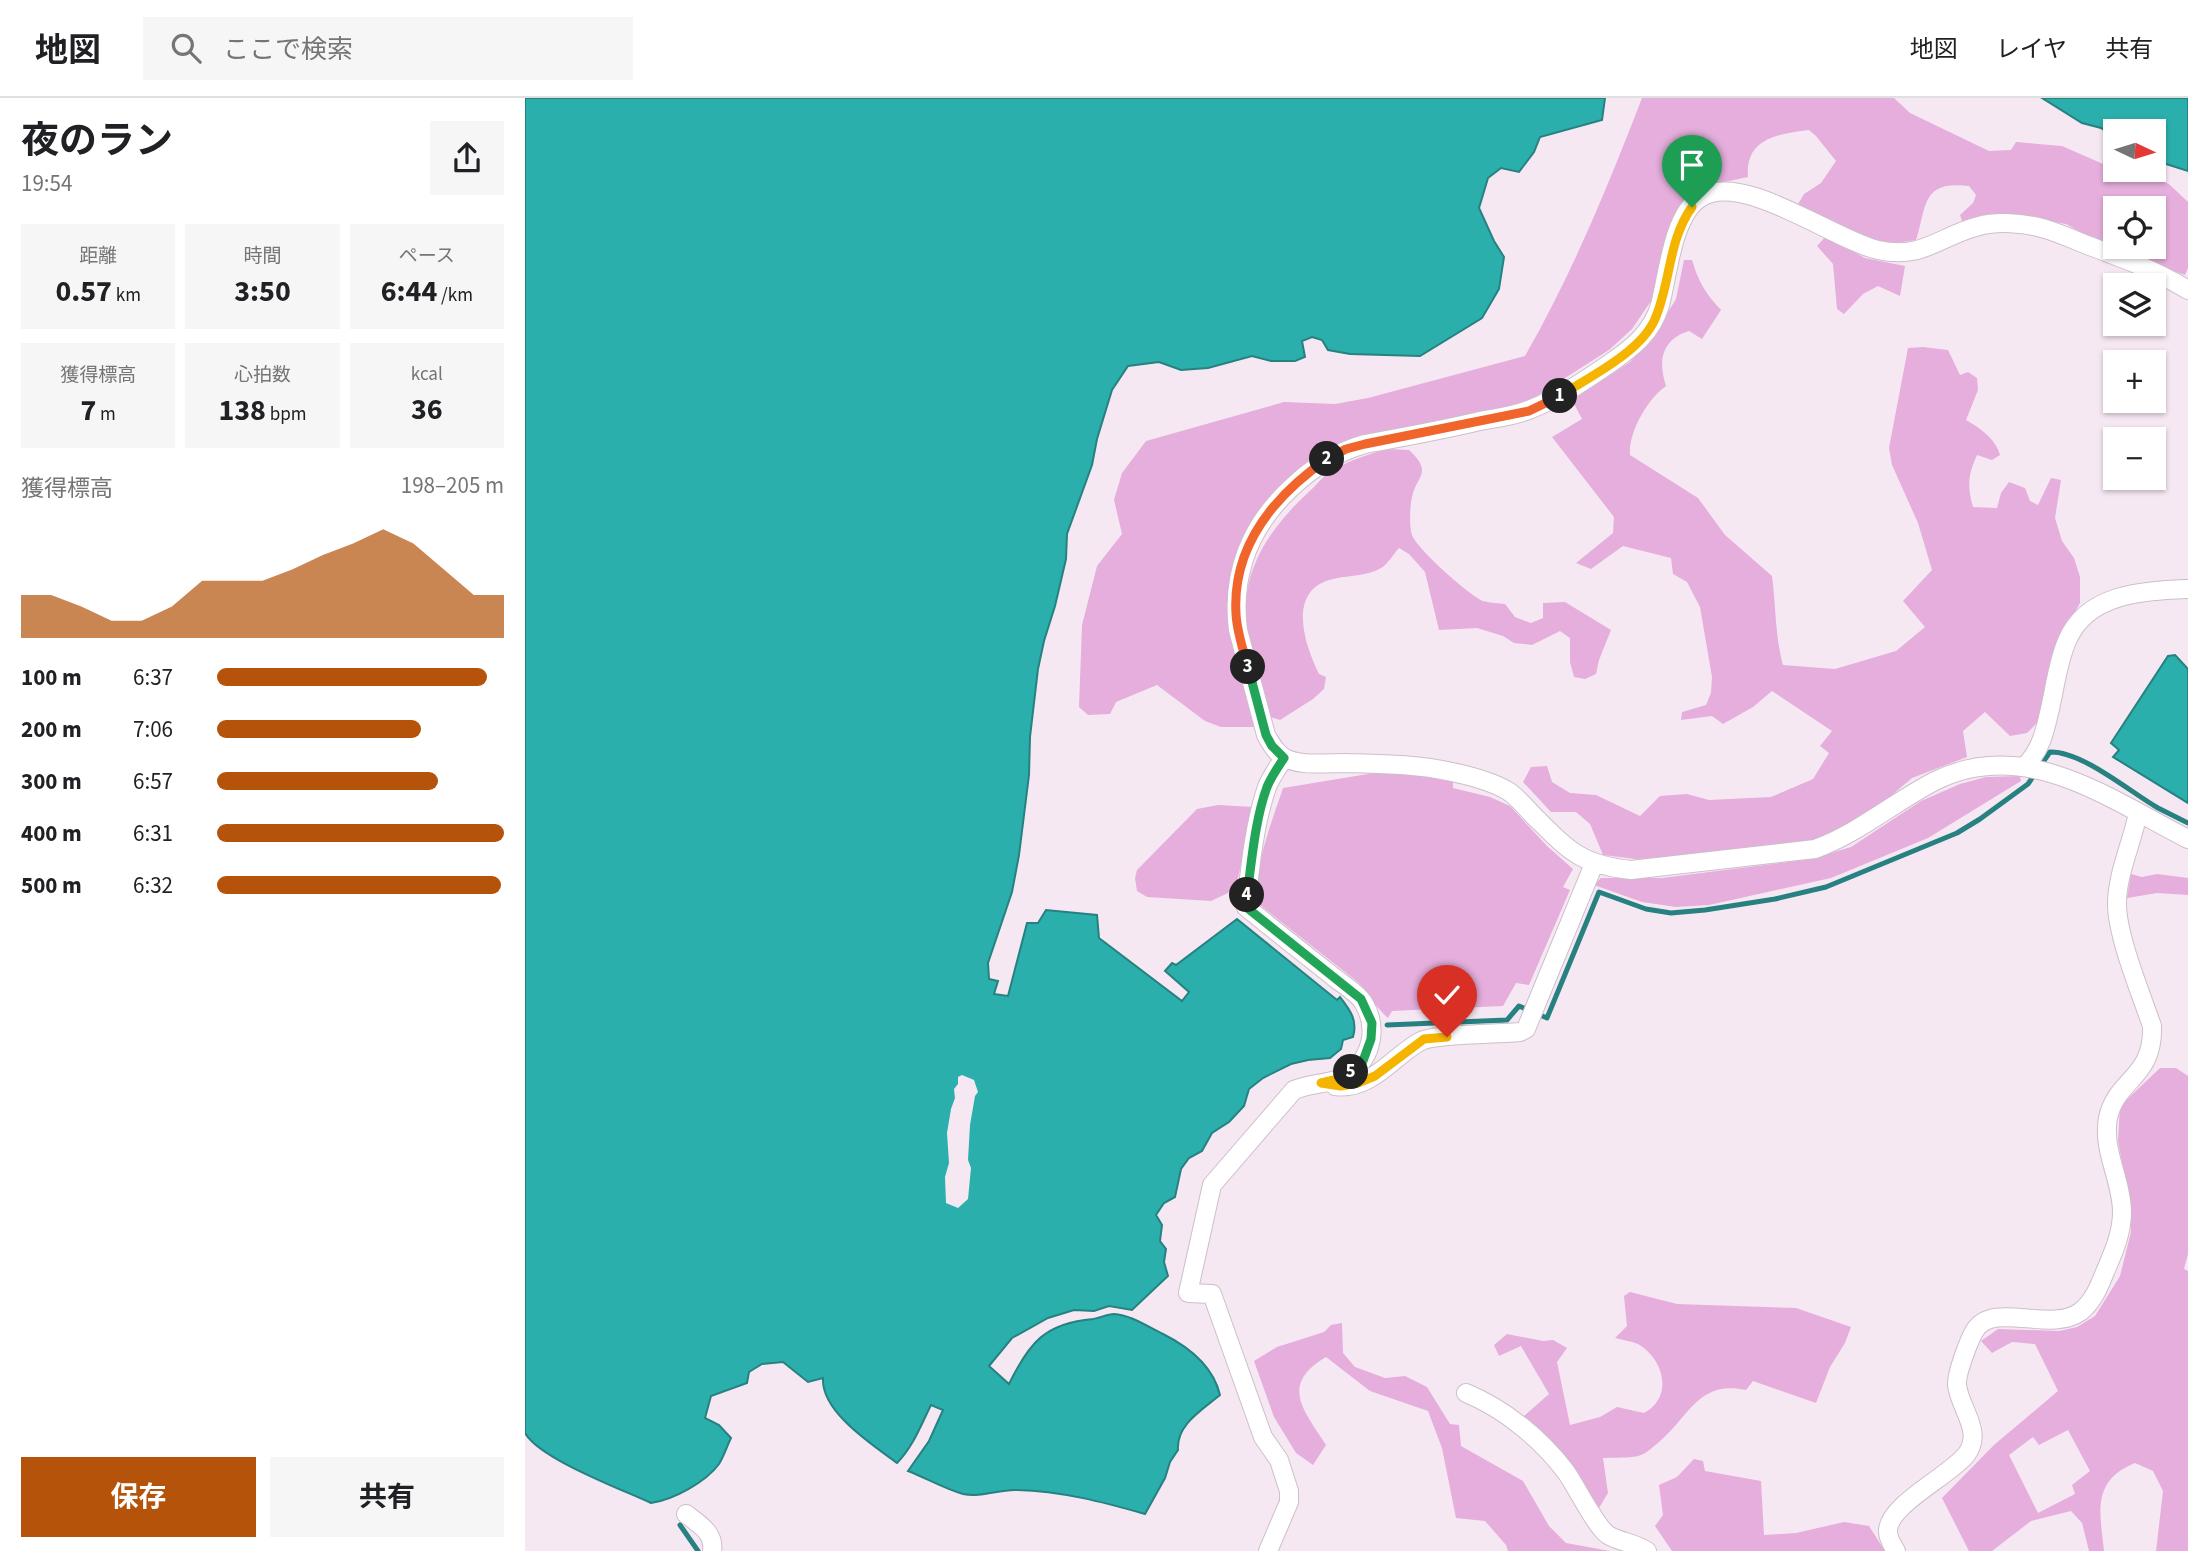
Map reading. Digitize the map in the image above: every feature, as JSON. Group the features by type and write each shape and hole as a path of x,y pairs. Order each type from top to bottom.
{"street":[{"path":"2188,290 2157,271 2041,228 2015,224 1980,225 1923,249 1895,253 1863,246 1785,209 1745,194 1727,191 1699,198 1685,217 1674,243 1654,321 1643,337 1629,350 1557,397 1529,411 1346,449 1326,460 1277,501 1257,527 1244,556 1236,594 1238,630 1266,735 1284,758 1319,764 1406,765 1450,771 1481,779 1508,791 1560,841 1594,864 1631,870 1815,849 1836,842 1908,796 1959,771 1991,766 2034,768 2099,792 2188,839"},
{"path":"2034,768 2067,641 2081,618 2094,607 2112,600 2143,592 2188,589"},
{"path":"1268,1551 1289,1502 1289,1491 1279,1460 1263,1437 1212,1294 1188,1293 1212,1185 1294,1090 1303,1085 1347,1075 1363,1061 1371,1039 1372,1023 1361,999 1246,907 1252,852 1264,798 1268,785 1284,758"},
{"path":"1895,1551 1888,1531 1891,1520 1899,1510 1966,1455 1973,1441 1973,1430 1957,1386 1958,1375 1975,1330 1986,1320 1998,1317 2056,1321 2067,1319 2081,1311 2098,1289 2119,1239 2122,1211 2106,1143 2108,1116 2114,1102 2143,1067 2152,1041 2152,1026 2121,930 2117,906 2119,884 2138,813"},
{"path":"1321,1083 1341,1086 1375,1076 1424,1039 1520,1032 1526,1029 1594,864"},
{"path":"1466,1393 1490,1403 1529,1434 1565,1471 1606,1534 1647,1551"},
{"path":"686,1514 707,1531 713,1542 712,1551"}],"shaded area":[{"path":"1642,98 1894,98 1910,113 1989,151 2011,150 2016,142 2062,146 2103,164 2103,182 2165,182 2188,202 2188,268 2185,275 2140,259 2166,259 2166,196 2103,196 2103,245 2066,224 2008,214 1971,222 1962,221 1960,215 1973,203 1976,195 1969,186 1953,185 1934,191 1929,198 1916,240 1876,243 1797,206 1804,194 1821,183 1836,161 1809,130 1775,136 1758,146 1752,154 1748,164 1748,177 1694,190 1680,204 1667,233 1653,298 1632,329 1609,350 1529,401 1382,438 1334,446 1312,457 1278,490 1252,523 1233,565 1228,594 1228,620 1256,727 1221,727 1205,721 1157,685 1116,702 1110,714 1088,715 1079,707 1082,625 1097,566 1122,534 1114,500 1122,473 1146,441 1284,402 1335,404 1368,398 1525,356 1574,262"},
{"path":"1826,236 1865,258 1905,266 1900,296 1878,286 1863,294 1844,314 1837,309 1833,264 1817,246"},
{"path":"1684,260 1692,260 1703,287 1721,310 1702,339 1689,331 1672,340 1667,346 1662,360 1666,386 1641,417 1632,437 1630,455 1698,498 1725,535 1772,576 1783,665 1835,669 1896,651 1925,627 1903,601 1932,570 1918,523 1892,465 1889,448 1908,348 1948,350 1960,375 1968,372 1977,378 1978,390 1966,420 1991,439 2000,455 1992,460 1977,455 1969,481 1973,507 1997,508 2001,493 2009,482 2025,488 2030,501 2038,505 2051,478 2061,480 2055,518 2062,541 2074,558 2080,577 2080,603 2065,631 2042,718 2027,733 2010,736 1985,712 1963,731 1967,757 1912,778 1879,806 1827,839 1671,858 1635,859 1603,855 1590,824 1576,812 1551,812 1523,782 1531,767 1547,766 1552,782 1570,793 1596,795 1640,816 1660,796 1687,794 1709,800 1771,797 1813,779 1829,753 1820,746 1832,731 1772,691 1753,707 1723,724 1712,716 1681,720 1682,712 1706,705 1711,693 1712,677 1700,607 1687,582 1673,574 1671,558 1623,546 1591,569 1576,563 1613,533 1614,517 1552,437 1582,419 1572,400 1630,362 1652,338 1676,299"},
{"path":"1388,449 1409,450 1421,464 1421,474 1412,497 1410,522 1412,535 1423,551 1467,591 1483,601 1505,604 1515,617 1531,623 1543,618 1543,603 1565,602 1611,630 1596,674 1585,679 1574,677 1570,662 1570,638 1560,631 1532,645 1514,643 1503,636 1477,628 1439,630 1425,572 1409,554 1399,548 1381,568 1369,573 1329,580 1316,587 1308,596 1303,621 1305,635 1319,674 1326,677 1324,689 1280,720 1270,717 1253,660 1246,616 1248,585 1260,553 1289,512 1327,474 1353,460"},
{"path":"1380,772 1453,782 1453,788 1490,797 1510,806 1547,846 1573,869 1563,887 1570,890 1529,985 1516,983 1503,1006 1392,1011 1388,1018 1359,983 1256,902 1261,859 1283,788"},
{"path":"2020,776 2021,781 1928,838 1831,878 1709,905 1676,907 1642,902 1594,885 1601,878 1662,878 1811,859 1851,847 1921,801 1960,784 1986,777"},
{"path":"1218,805 1254,807 1238,878 1228,893 1211,901 1147,897 1137,891 1137,870 1197,809"},
{"path":"2131,874 2142,877 2157,874 2188,878 2188,895 2157,893 2127,898"},
{"path":"2160,1068 2176,1068 2188,1076 2188,1254 2184,1269 2188,1271 2188,1551 2156,1551 2163,1491 2153,1471 2135,1463 2111,1479 2101,1499 2104,1551 2089,1551 2082,1523 2071,1511 2031,1521 1992,1551 1969,1551 1942,1498 1994,1445 2058,1391 2035,1344 2012,1342 1992,1353 1981,1341 1998,1329 2059,1331 2077,1327 2095,1316 2120,1276 2131,1232 2129,1201 2118,1141 2120,1106","holes":["2068,1430 2090,1471 2072,1485 2075,1494 2038,1513 2009,1455 2033,1437 2039,1445"]},
{"path":"1630,1292 1677,1304 1796,1308 1851,1327 1845,1343 1830,1367 1816,1403 1753,1381 1746,1390 1730,1388 1706,1395 1646,1453 1632,1457 1603,1458 1608,1493 1599,1508 1554,1445 1524,1416 1549,1394 1521,1346 1499,1356 1494,1345 1507,1334 1543,1341 1553,1340 1567,1348 1557,1362 1570,1425 1600,1417 1617,1407 1644,1413 1659,1398 1662,1378 1654,1359 1647,1351 1638,1344 1615,1338 1627,1326 1624,1296"},
{"path":"1342,1323 1343,1353 1355,1367 1385,1378 1405,1376 1427,1387 1450,1424 1459,1425 1461,1446 1523,1481 1549,1526 1566,1543 1610,1551 1508,1551 1485,1521 1456,1518 1442,1448 1428,1411 1370,1391 1326,1357 1303,1378 1300,1398 1326,1445 1313,1465 1296,1453 1274,1417 1254,1361 1277,1347 1324,1332 1331,1325"},
{"path":"1694,1459 1703,1461 1705,1471 1761,1481 1764,1535 1796,1533 1844,1522 1869,1526 1885,1551 1672,1551 1655,1526 1663,1515 1659,1485 1677,1477"}],"water":[{"path":"525,98 1605,98 1602,120 1540,137 1534,152 1519,172 1501,168 1488,178 1479,208 1504,257 1499,289 1482,318 1420,356 1350,354 1328,350 1322,340 1312,337 1302,341 1305,357 1295,361 1271,361 1252,356 1208,368 1181,370 1159,362 1128,366 1112,390 1092,465 1067,534 1066,559 1038,669 1019,855 1012,892 988,963 989,979 998,981 994,994 1008,996 1027,923 1038,923 1046,910 1097,915 1099,938 1182,1001 1189,992 1165,971 1172,963 1176,965 1237,919 1337,1000 1340,997 1354,1020 1353,1037 1343,1040 1341,1049 1330,1058 1291,1064 1263,1078 1249,1089 1244,1106 1229,1122 1212,1133 1202,1151 1189,1158 1181,1169 1175,1197 1164,1203 1156,1215 1162,1225 1160,1241 1166,1249 1164,1262 1168,1276 1132,1310 1109,1306 1094,1311 1074,1310 1048,1318 1012,1338 989,1366 1009,1384 1032,1346 1051,1331 1076,1321 1114,1314 1133,1319 1163,1334 1199,1358 1212,1375 1220,1395 1198,1412 1181,1433 1178,1450 1145,1514 1050,1492 1010,1490 970,1495 949,1489 908,1471 929,1441 943,1410 931,1405 912,1443 897,1463 839,1415 830,1403 823,1378 808,1382 783,1362 762,1364 749,1372 747,1383 711,1396 705,1418 719,1425 731,1438 722,1458 713,1471 698,1483 660,1501 651,1503 564,1463 533,1443 525,1433"},
{"path":"2042,98 2188,98 2188,171 2167,164 2167,119 2103,119 2103,129 2082,123"},
{"path":"2175,655 2188,669 2188,803 2113,757 2119,750 2111,743 2168,656"}],"pier":[{"path":"962,1075 974,1080 978,1092 970,1125 968,1160 971,1168 968,1199 958,1208 946,1203 945,1177 949,1163 947,1133 955,1098 954,1089 958,1084 958,1077"}],"waterway":[{"path":"1387,1025 1507,1020 1519,1006 1547,1018 1599,892 1646,909 1671,913 1775,899 1826,887 1957,833 2028,784 2050,752 2063,753 2091,765 2158,808 2188,823"},
{"path":"680,1525 698,1551"}],"route":[{"path":"1447,1037 1424,1039 1375,1076 1358,1083 1341,1086 1321,1083 1347,1075 1363,1061 1371,1039 1370,1016 1361,999 1246,907 1252,852 1264,798 1268,785 1284,758 1266,735 1238,630 1236,594 1244,556 1257,527 1277,501 1304,476 1346,449 1529,411 1557,397 1629,350 1643,337 1654,321 1674,243 1692,207"}]}
